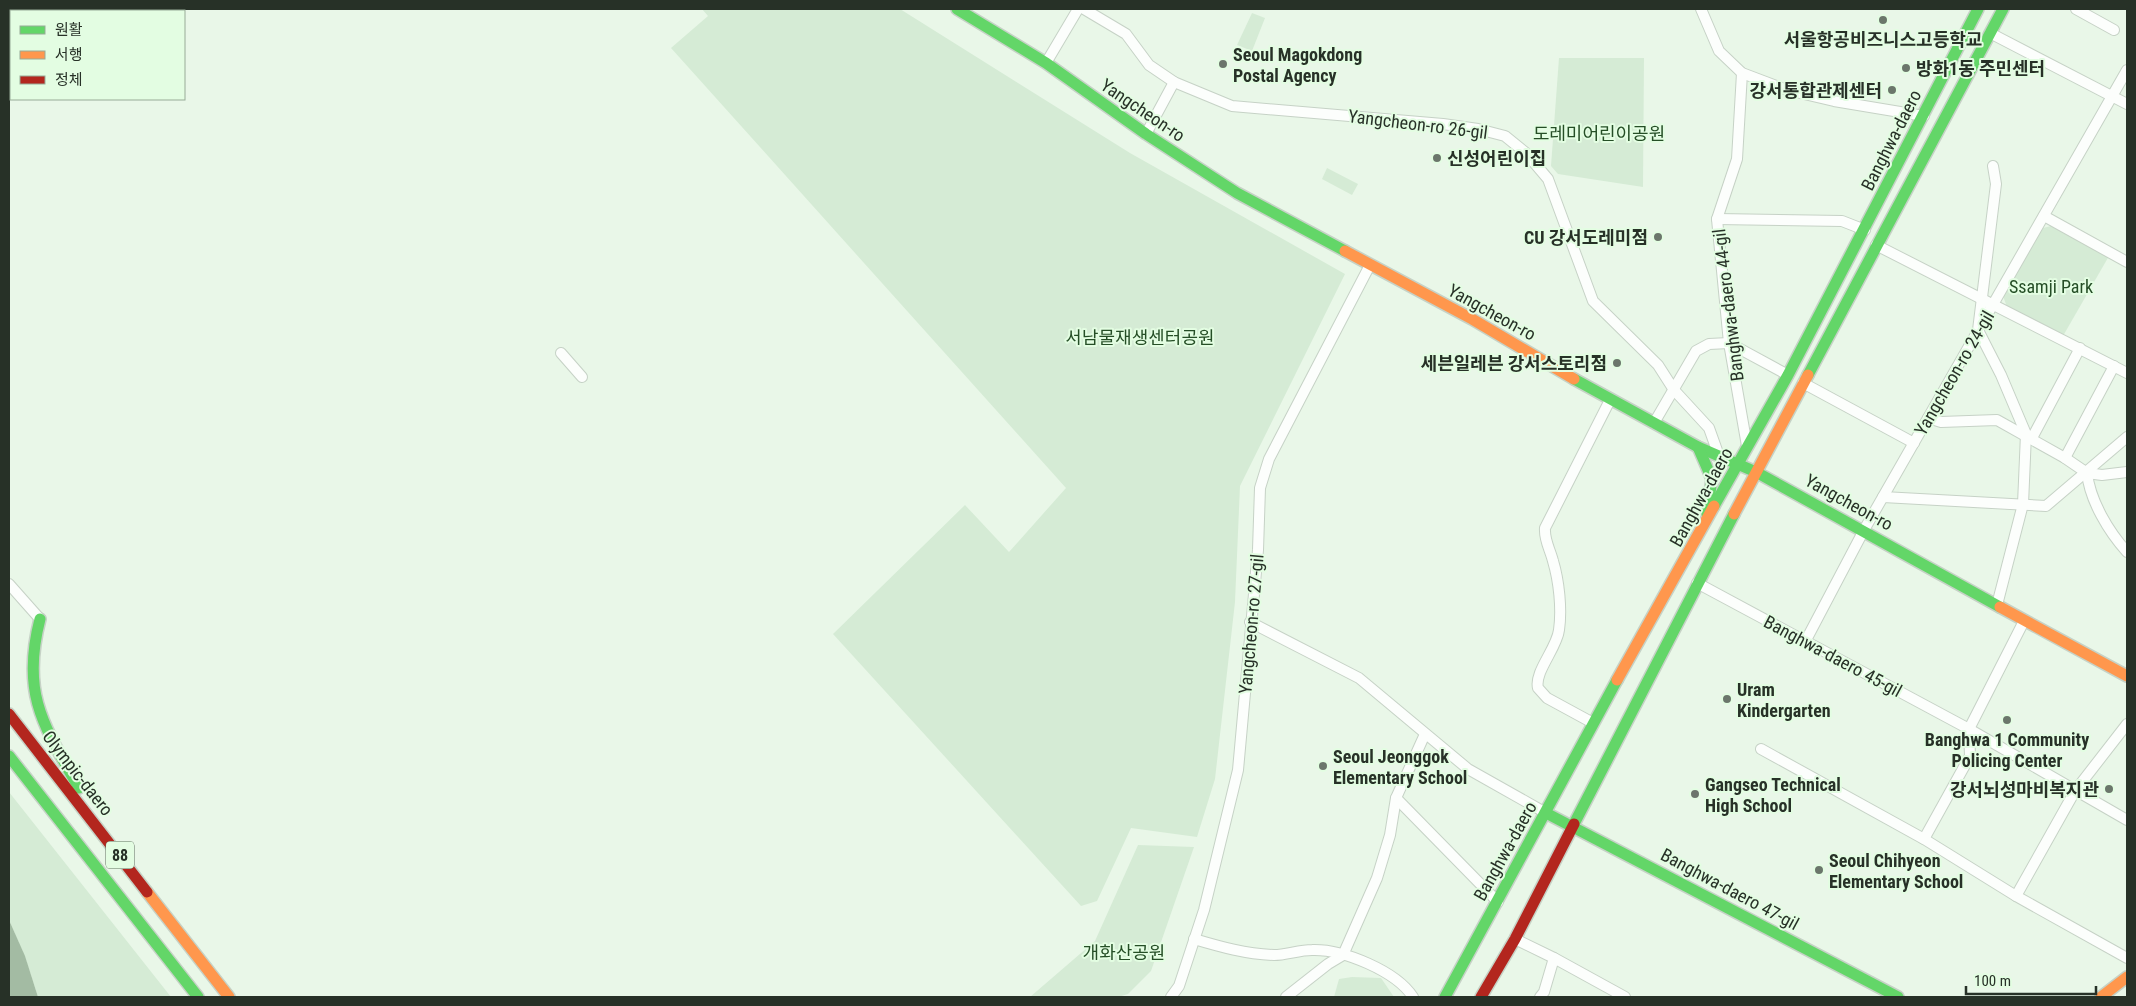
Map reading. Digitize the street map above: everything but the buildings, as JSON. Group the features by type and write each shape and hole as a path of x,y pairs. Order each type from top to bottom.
{"main road":[{"name":"Yangcheon-ro","path":"957,9 1046,63 1146,134 1237,193 1472,319 1610,400 1698,447 1756,472 2127,676"},
{"name":"Banghwa-daero","path":"1445,997 1593,723 1788,375 1865,230 1978,9"},
{"name":"Banghwa-daero","path":"1481,997 1515,940 1697,583 2003,9"},
{"path":"1698,447 1712,479 1706,524"},
{"path":"40,619 32,656 32,690 39,716 109,841"},
{"name":"Olympic-daero","path":"9,714 229,997"},
{"name":"88","path":"9,756 198,997"},
{"name":"Banghwa-daero 47-gil","path":"1546,813 1898,997"},
{"path":"2101,997 2127,977"}],"street":[{"path":"1046,63 1078,9"},
{"name":"Yangcheon-ro 26-gil","path":"1084,9 1126,34 1149,65 1174,82 1232,106 1443,124 1478,129 1505,136 1526,153 1548,179 1594,301 1658,365 1674,390 1709,428 1719,456"},
{"path":"1701,9 1719,51 1742,73 1787,90 1924,116"},
{"path":"2076,9 2114,30"},
{"path":"1990,33 2127,104"},
{"name":"Yangcheon-ro 24-gil","path":"1805,642 1864,530 2127,70"},
{"name":"Banghwa-daero 44-gil","path":"1742,73 1737,159 1718,218 1729,343 1746,427 1748,449"},
{"path":"1146,134 1174,82"},
{"path":"1993,166 1996,184 1978,330 2029,436"},
{"path":"2044,216 2127,262"},
{"path":"1718,218 1842,221 1865,230"},
{"path":"1876,245 1982,297 2127,373"},
{"name":"Yangcheon-ro 27-gil","path":"1171,997 1179,986 1194,939 1238,770 1258,550 1260,488 1267,466 1370,265"},
{"path":"1654,423 1696,351 1709,344 1729,343 1788,375"},
{"path":"1996,605 2023,504 2029,436 2080,348"},
{"path":"561,353 582,376"},
{"path":"2065,458 2114,366"},
{"path":"1804,383 1914,443"},
{"path":"1593,723 1547,698 1538,688 1538,677 1558,637 1560,624 1556,576 1544,536 1545,528 1610,400"},
{"path":"1928,418 1941,422 1997,420 2029,436 2087,474 2102,475 2127,472"},
{"path":"1883,498 2046,506 2087,474 2127,437"},
{"path":"2087,474 2089,491 2116,540 2127,552"},
{"name":"Banghwa-daero 45-gil","path":"1697,583 1969,729 2127,820"},
{"path":"9,584 40,619"},
{"path":"1924,840 1970,756 1969,729 2024,621"},
{"path":"1250,622 1359,678 1468,769 1546,813"},
{"path":"2016,896 2075,791 2127,724"},
{"path":"1286,997 1328,964 1344,955 1378,878 1390,835 1396,798 1425,734"},
{"path":"1761,749 1924,840 2016,896 2127,958"},
{"path":"1396,798 1498,902"},
{"path":"1194,939 1231,951 1255,954 1276,955 1317,950 1344,955 1381,968 1406,986 1413,997"},
{"path":"1515,940 1554,958 1624,997"},
{"path":"1437,997 1455,965 1474,943"},
{"path":"1488,997 1506,956"},
{"path":"1540,997 1544,992 1554,958"}],"green space":[{"name":"서남물재생센터공원","path":"702,9 900,9 1130,153 1345,274 1240,486 1235,602 1215,779 1197,837 1131,828 1097,901 1081,906 833,634 965,505 1009,552 1066,488 671,48 708,16"},
{"path":"1252,13 1265,18 1252,51 1237,45"},
{"name":"도레미어린이공원","path":"1559,58 1644,58 1643,187 1558,174 1551,166"},
{"path":"1327,168 1358,184 1352,195 1322,179"},
{"name":"Ssamji Park","path":"2055,225 2109,256 2063,336 2007,307 2003,296 2043,228"},
{"path":"9,792 171,997 38,997 25,957 9,920"},
{"name":"개화산공원","path":"1138,845 1194,847 1151,971 1128,994 1118,997 1030,997 1095,941"},
{"path":"1352,977 1381,978 1394,997 1334,997 1339,979"}],"shaded area":[{"path":"9,920 25,956 38,997 9,997"}],"traffic: fast":[{"path":"957,9 1046,63 1146,134 1237,193 1345,251"},
{"path":"1714,506 1788,375 1978,9"},
{"path":"1808,375 2003,9"},
{"path":"1574,379 1698,447 1756,472 2000,607"},
{"path":"1698,447 1712,479 1707,514"},
{"path":"1574,824 1734,514"},
{"path":"40,619 35,645 34,688 46,726 79,788"},
{"path":"1445,997 1617,680"},
{"path":"9,756 198,997"},
{"path":"1546,813 1898,997"}],"traffic: slow":[{"path":"1345,251 1472,319 1574,379"},
{"path":"1734,514 1808,375"},
{"path":"1617,680 1714,506"},
{"path":"2000,607 2127,676"},
{"path":"147,892 229,997"},
{"path":"2101,997 2127,977"}],"traffic: jam":[{"path":"9,714 147,892"},
{"path":"1481,997 1515,939 1574,824"}],"place":[{"name":"서울항공비즈니스고등학교","path":"1883,20"},
{"name":"Seoul Magokdong Postal Agency","path":"1223,64"},
{"name":"방화1동 주민센터","path":"1906,68"},
{"name":"강서통합관제센터","path":"1892,90"},
{"name":"신성어린이집","path":"1437,158"},
{"name":"CU 강서도레미점","path":"1658,237"},
{"name":"세븐일레븐 강서스토리점","path":"1617,363"},
{"name":"Uram Kindergarten","path":"1727,699"},
{"name":"Banghwa 1 Community Policing Center","path":"2007,720"},
{"name":"Seoul Jeonggok Elementary School","path":"1323,766"},
{"name":"강서뇌성마비복지관","path":"2109,789"},
{"name":"Gangseo Technical High School","path":"1695,794"},
{"name":"Seoul Chihyeon Elementary School","path":"1819,870"}]}
